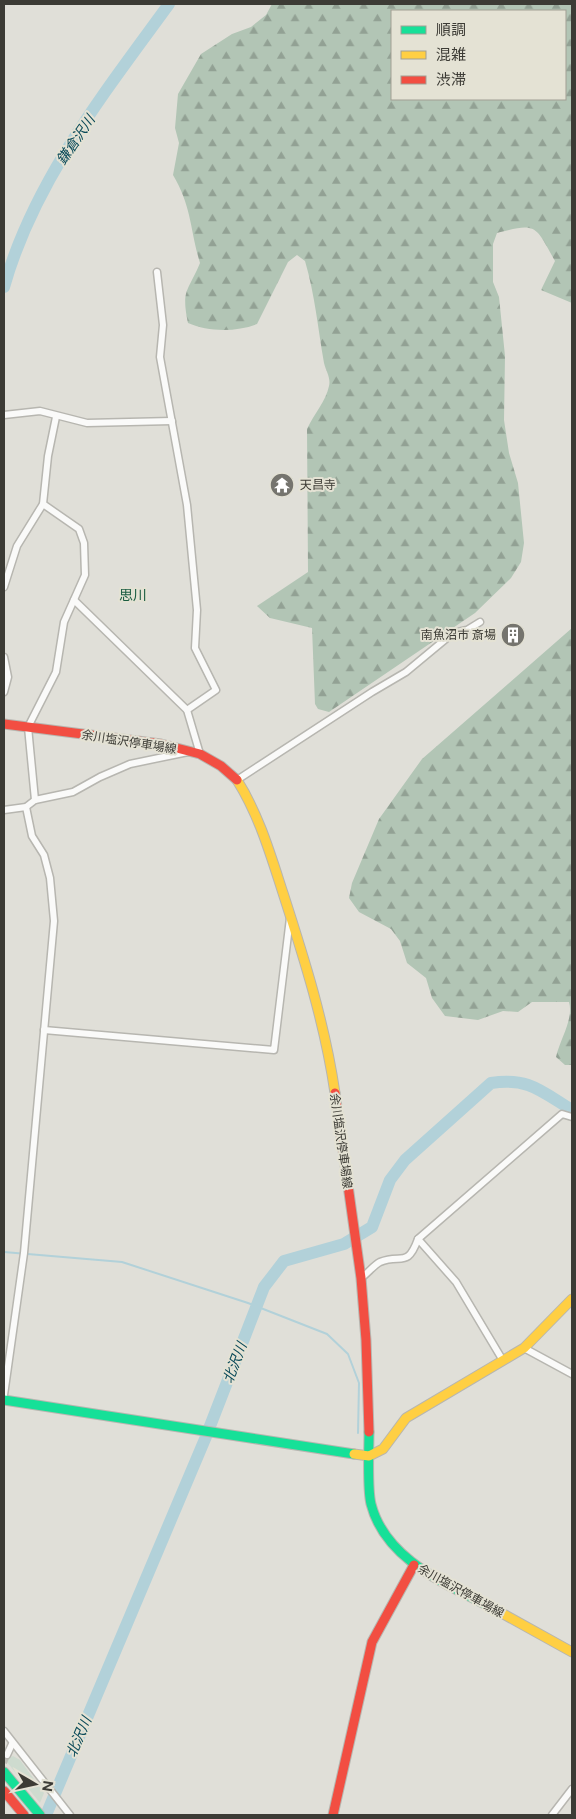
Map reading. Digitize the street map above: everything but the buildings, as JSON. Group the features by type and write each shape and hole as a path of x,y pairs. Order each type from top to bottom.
{"main road":[{"name":"余川塩沢停車場線","path":"4,724 161,744 200,754 221,766 236,780 257,815 290,915 323,1028 362,1278 366,1340 371,1504 389,1542 414,1565 572,1652"},
{"path":"4,1400 369,1456 383,1449 406,1418 502,1359 524,1348 572,1299"},
{"path":"333,1815 372,1642 414,1565"},
{"path":"4,1772 40,1815"},
{"path":"4,1791 24,1815"}],"street":[{"path":"157,272 163,325 160,357 187,506 197,610 195,648 216,690 187,710"},
{"path":"4,415 40,411 56,417 87,423 172,421"},
{"path":"4,587 16,546 43,504 48,456 56,417"},
{"path":"35,800 28,727 56,672 64,622 85,575 84,543 79,529 43,504"},
{"path":"74,600 187,710 200,754"},
{"path":"236,780 406,672 453,633 467,630 480,622"},
{"path":"4,657 8,677 4,692"},
{"path":"4,810 26,807 35,800 72,792 130,764 189,752"},
{"path":"4,1395 24,1253 54,921 50,878 44,855 32,836 26,807"},
{"path":"44,1030 274,1050 290,915"},
{"path":"362,1278 380,1262 403,1260 413,1252 418,1238 562,1114 572,1117"},
{"path":"418,1238 456,1282 502,1359"},
{"path":"524,1348 572,1374"},
{"path":"4,1731 12,1744 70,1815"},
{"path":"7,1755 12,1744"},
{"path":"552,1815 572,1789"}],"shaded area":[{"path":"13,1756 20,1760 44,1793 40,1803 7,1762"}],"green space":[{"path":"272,4 572,4 572,303 541,290 555,261 539,234 534,230 521,228 497,233 493,244 493,282 499,297 505,356 504,420 509,453 518,483 524,543 521,562 511,578 475,613 329,712 318,709 315,704 312,628 270,618 257,606 308,572 307,429 325,397 329,377 324,363 314,299 305,261 297,255 288,262 257,324 232,330 204,328 188,323 186,312 187,291 200,263 184,198 173,175 179,143 175,128 178,94 201,54 232,34 251,27 266,15"},
{"path":"572,628 572,1065 565,1065 556,1057 570,1015 569,1002 532,1002 518,1012 503,1011 478,1020 445,1016 432,998 426,978 407,963 400,941 391,929 359,912 349,898 352,883 379,819 422,759"}],"waterway":[{"name":"鎌倉沢川","path":"4,287 17,248 33,210 53,174 120,70 169,4"},
{"name":"北沢川","path":"46,1815 205,1439 264,1287 284,1261 344,1244 372,1227 390,1180 405,1160 491,1083 515,1082 525,1084 534,1087 572,1110"},
{"path":"4,1252 122,1262 248,1303 327,1334 348,1354 359,1383 358,1433"}],"tunnel":[{"path":"4,1763 7,1755"}],"traffic: fast":[{"path":"4,1400 354,1454"},
{"path":"369,1432 371,1504 379,1524 390,1542 422,1570 498,1611"},
{"path":"4,1772 40,1815"}],"traffic: slow":[{"path":"237,780 252,807 263,835 299,942 326,1042 335,1093"},
{"path":"354,1454 369,1456 383,1449 406,1418 524,1348 572,1299"},
{"path":"498,1611 572,1652"}],"traffic: jam":[{"path":"4,724 161,744 200,754 221,766 237,780"},
{"path":"335,1093 361,1278 366,1340 369,1432"},
{"path":"333,1815 372,1642 414,1565"},
{"path":"4,1791 24,1815"}],"place":[{"name":"天昌寺","path":"282,485"},
{"name":"南魚沼市 斎場","path":"513,635"}],"district":[{"name":"思川","path":"133,595"}]}
